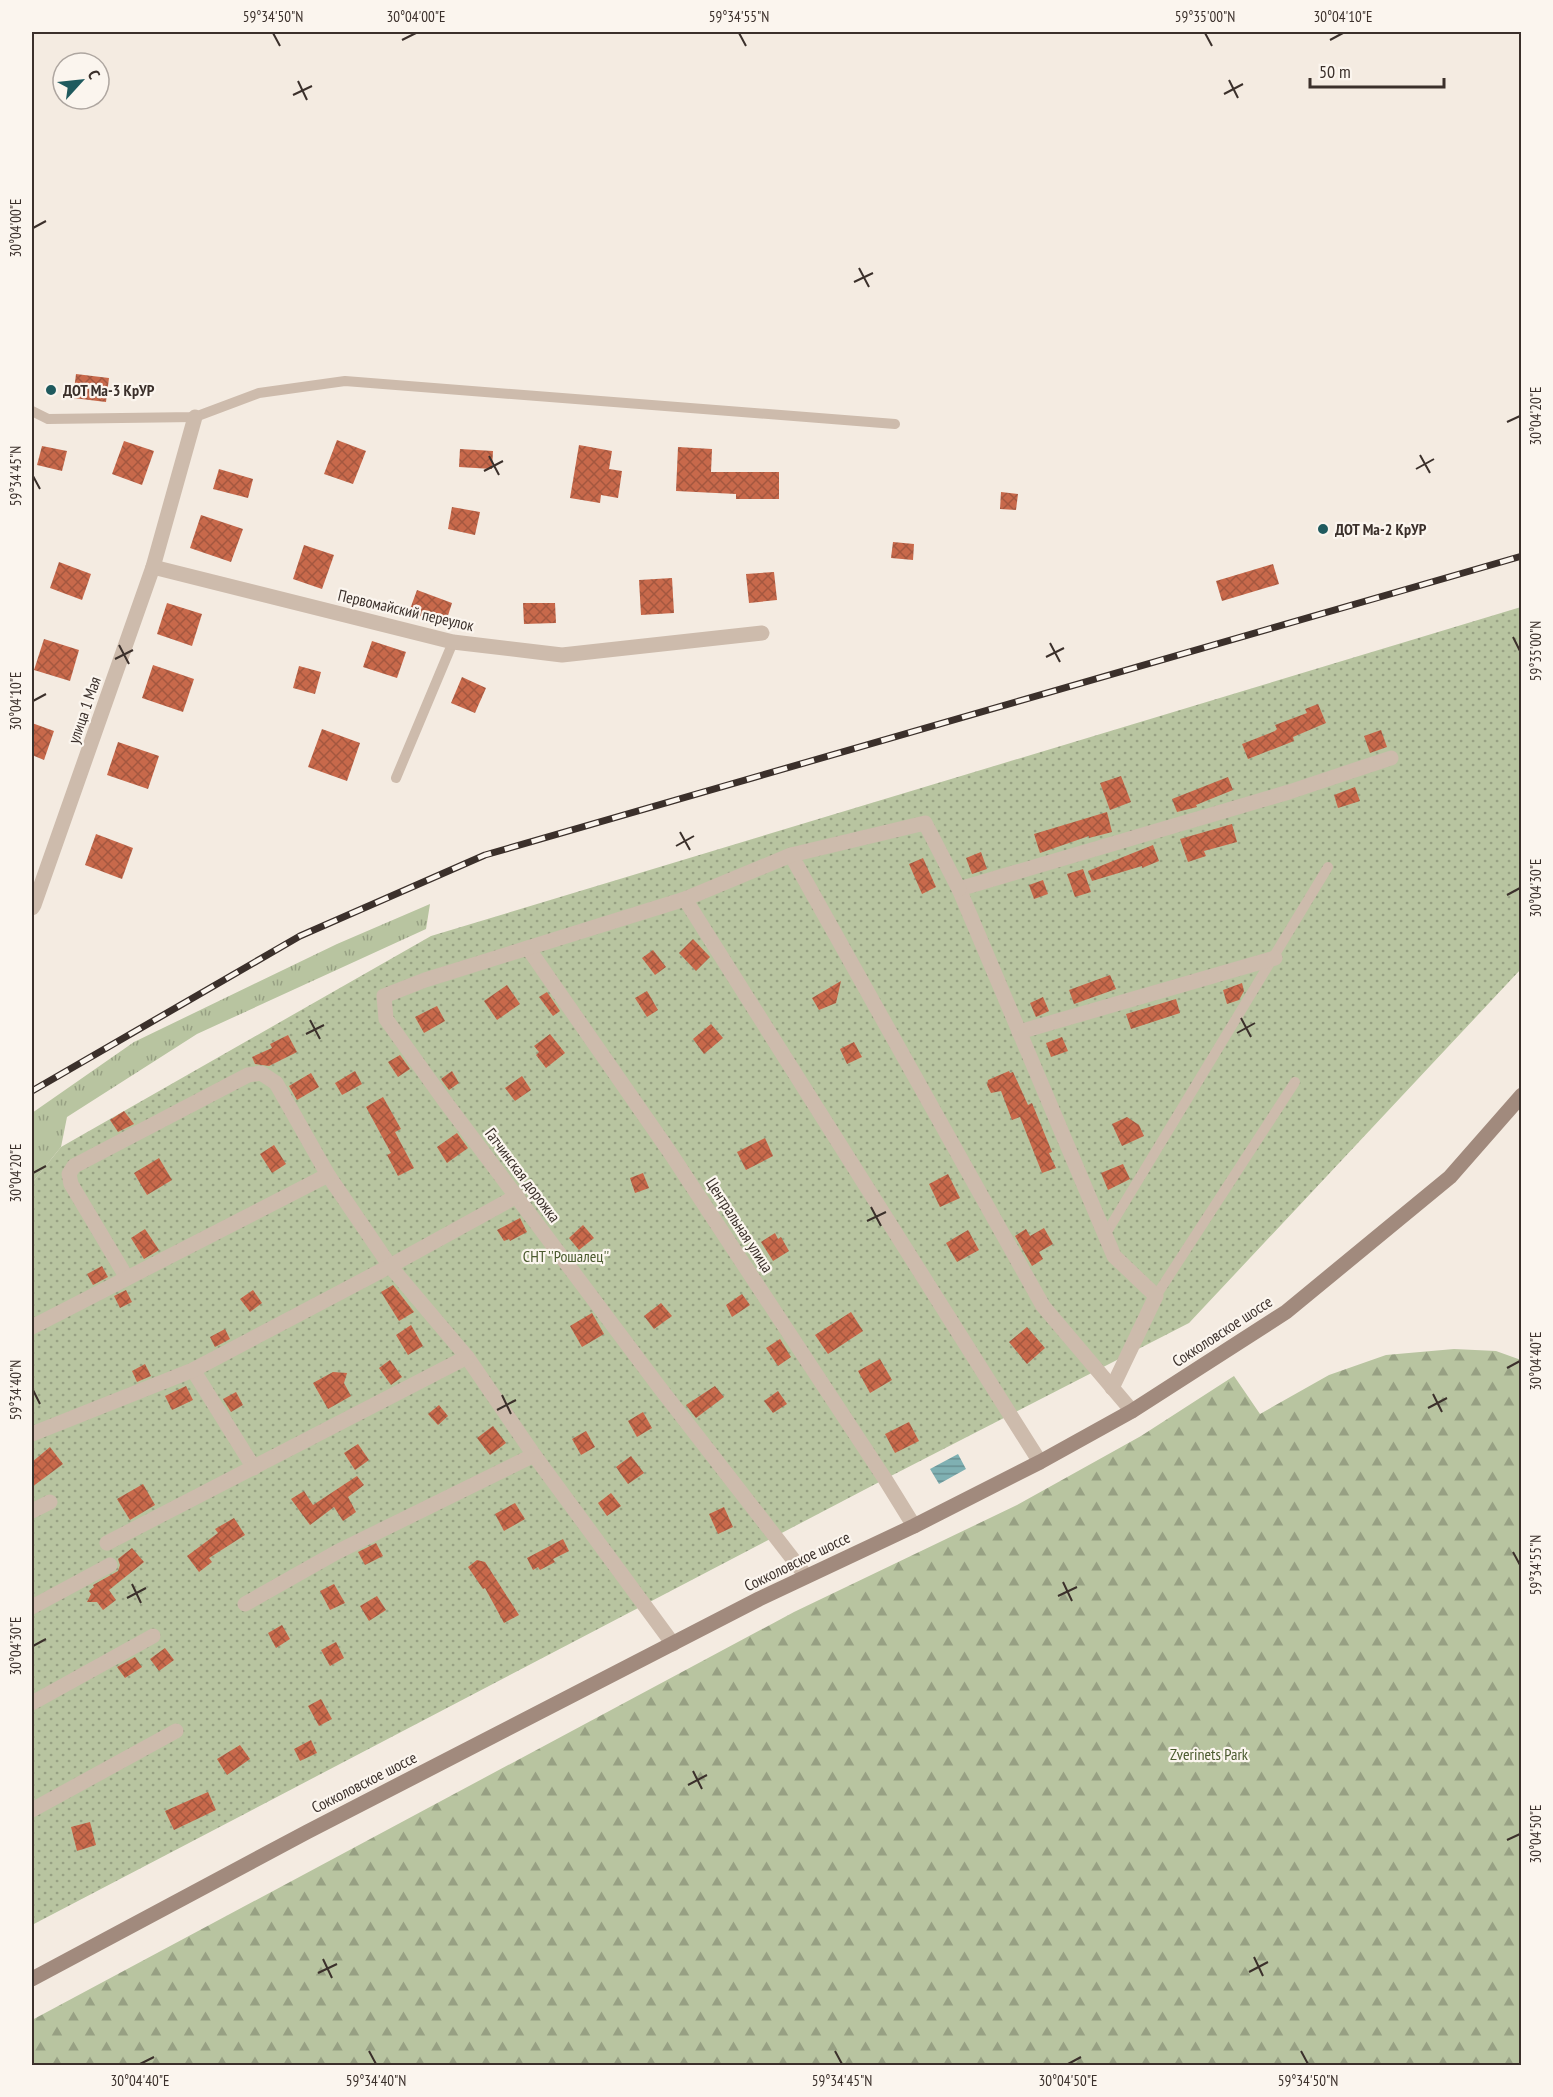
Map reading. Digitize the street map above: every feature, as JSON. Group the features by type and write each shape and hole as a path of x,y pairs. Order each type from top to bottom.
{"main road":[{"name":"Сокколовское шоссе","path":"32,1979 317,1826 806,1576 914,1526 1040,1462 1131,1411 1286,1312 1450,1177 1521,1095"}],"street":[{"name":"улица 1 Мая","path":"32,908 153,567 195,417"},
{"name":"Первомайский переулок","path":"153,567 453,642 562,655 762,633"},
{"path":"959,889 1289,792 1391,758"},
{"path":"528,948 685,899 791,855 925,823 959,889 1114,1256 1156,1296 1112,1388"},
{"path":"791,855 1043,1306 1131,1411"},
{"path":"685,899 1040,1462"},
{"name":"Гатчинская дорожка","path":"528,948 425,980 384,996 386,1019 660,1388 806,1576"},
{"name":"Центральная улица","path":"528,948 669,1151 879,1469 914,1526"},
{"path":"1019,1032 1275,958"},
{"path":"128,1278 71,1184 69,1174 74,1166 248,1075 261,1073 276,1083 328,1175 390,1266 468,1357 534,1455 673,1644"},
{"path":"32,1327 328,1175"},
{"path":"32,1434 193,1370 517,1197"},
{"path":"107,1543 468,1357"},
{"path":"193,1370 254,1468"},
{"path":"245,1604 337,1552 534,1455"},
{"path":"32,1511 50,1502"},
{"path":"32,1607 110,1565"},
{"path":"32,1703 153,1636"},
{"path":"32,1810 176,1731"}],"lane":[{"path":"32,411 48,419 195,417 259,393 345,381 895,424"},
{"path":"396,778 453,642"},
{"path":"1105,1235 1275,958 1328,867"},
{"path":"1156,1296 1295,1082"}],"green space":[{"name":"СНТ ''Рошалец''","path":"1521,607 1521,969 1189,1323 885,1479 32,1925 32,1183 61,1147 431,936"},
{"path":"430,904 426,929 197,1034 67,1117 61,1147 32,1183 32,1113 134,1042 337,944"},
{"name":"Zverinets Park","path":"1454,1349 1496,1351 1521,1360 1521,2065 32,2065 32,2020 794,1612 1017,1505 1141,1436 1234,1376 1260,1414 1329,1375 1386,1355"}],"water":[{"path":"958,1454 966,1469 939,1484 930,1469"}],"building":[{"path":"76,374 109,378 106,402 73,398"},
{"path":"337,440 366,451 353,484 324,474"},
{"path":"124,441 154,451 142,485 112,474"},
{"path":"579,445 612,451 609,469 622,471 618,498 601,495 600,503 570,498"},
{"path":"42,446 67,451 62,471 37,465"},
{"path":"678,447 712,449 711,472 779,472 779,499 736,499 736,494 676,491"},
{"path":"460,449 493,451 492,469 459,467"},
{"path":"219,469 253,479 248,498 213,489"},
{"path":"1001,492 1018,494 1016,510 1000,509"},
{"path":"452,507 480,512 475,535 448,529"},
{"path":"201,515 243,529 231,562 190,548"},
{"path":"893,542 914,544 913,560 891,558"},
{"path":"304,545 334,555 322,589 293,579"},
{"path":"59,562 91,574 82,600 50,588"},
{"path":"1273,564 1279,584 1222,601 1216,581"},
{"path":"774,572 777,600 749,603 746,574"},
{"path":"672,578 674,613 641,615 639,580"},
{"path":"417,590 452,603 445,625 409,612"},
{"path":"167,603 202,614 192,646 157,634"},
{"path":"523,603 555,603 556,623 524,624"},
{"path":"44,639 79,650 70,681 34,670"},
{"path":"372,641 406,652 397,678 363,667"},
{"path":"153,665 194,679 183,712 142,698"},
{"path":"299,666 321,672 315,694 293,688"},
{"path":"462,677 486,688 475,713 451,703"},
{"path":"1318,704 1326,723 1293,737 1294,741 1248,759 1242,744 1275,731 1277,729 1275,725 1307,713 1305,709"},
{"path":"32,723 54,731 44,760 32,755"},
{"path":"322,729 360,743 347,781 308,767"},
{"path":"1381,730 1387,747 1370,753 1364,736"},
{"path":"118,742 159,756 148,789 107,775"},
{"path":"1121,776 1131,802 1110,810 1100,783"},
{"path":"1228,777 1233,790 1196,805 1197,807 1177,812 1172,799"},
{"path":"1355,787 1360,801 1338,808 1334,795"},
{"path":"1107,812 1112,832 1089,838 1089,836 1040,853 1034,834"},
{"path":"1232,824 1237,842 1204,851 1206,856 1188,862 1180,839"},
{"path":"96,834 133,848 122,879 85,865"},
{"path":"1153,845 1159,861 1142,868 1142,866 1092,881 1088,871"},
{"path":"981,852 987,869 972,874 966,858"},
{"path":"923,858 936,887 922,894 909,864"},
{"path":"1083,869 1091,892 1075,897 1067,874"},
{"path":"1043,880 1048,894 1034,899 1029,885"},
{"path":"693,939 710,957 696,971 679,953"},
{"path":"653,950 666,967 655,975 642,958"},
{"path":"1110,975 1116,989 1074,1004 1069,990"},
{"path":"841,981 836,1003 819,1010 812,998"},
{"path":"1242,983 1244,991 1239,1000 1227,1004 1223,990"},
{"path":"507,985 520,1004 497,1020 484,1001"},
{"path":"647,991 658,1010 647,1017 635,998"},
{"path":"547,992 560,1011 553,1016 539,997"},
{"path":"1043,997 1049,1011 1036,1017 1030,1003"},
{"path":"1176,999 1180,1013 1131,1029 1126,1014"},
{"path":"437,1006 445,1021 424,1033 415,1017"},
{"path":"711,1024 723,1038 704,1054 693,1039"},
{"path":"550,1034 565,1053 546,1068 536,1055 539,1052 534,1046"},
{"path":"288,1035 297,1052 269,1066 255,1064 252,1057 272,1048 270,1044"},
{"path":"1062,1037 1068,1051 1051,1057 1046,1043"},
{"path":"854,1042 862,1057 847,1064 840,1049"},
{"path":"400,1055 410,1069 398,1077 388,1062"},
{"path":"355,1071 362,1084 342,1095 335,1083"},
{"path":"452,1071 459,1083 449,1090 441,1079"},
{"path":"1009,1071 1013,1072 1028,1105 1032,1103 1056,1168 1042,1173 1020,1117 1012,1120 1001,1091 991,1093 987,1085 988,1080"},
{"path":"311,1073 319,1087 297,1100 289,1086"},
{"path":"522,1076 531,1090 515,1101 505,1088"},
{"path":"383,1097 401,1129 395,1132 414,1168 398,1176 387,1155 391,1153 366,1107"},
{"path":"124,1111 134,1124 118,1132 110,1120"},
{"path":"1127,1117 1139,1125 1144,1136 1122,1146 1112,1124"},
{"path":"457,1133 468,1148 447,1163 437,1147"},
{"path":"765,1138 773,1156 746,1170 737,1152"},
{"path":"274,1145 286,1164 272,1173 260,1154"},
{"path":"159,1158 172,1180 147,1195 134,1173"},
{"path":"1123,1164 1130,1179 1108,1190 1101,1173"},
{"path":"643,1173 649,1188 635,1193 630,1178"},
{"path":"948,1174 960,1198 940,1207 929,1184"},
{"path":"520,1218 527,1232 510,1241 509,1239 504,1241 497,1230"},
{"path":"583,1225 594,1238 579,1250 569,1238"},
{"path":"1044,1228 1053,1244 1039,1252 1043,1259 1032,1266 1015,1236 1026,1229 1030,1236"},
{"path":"145,1229 159,1250 144,1259 131,1238"},
{"path":"968,1230 979,1250 957,1262 946,1243"},
{"path":"775,1233 778,1239 781,1237 789,1251 773,1261 761,1242"},
{"path":"102,1266 108,1277 93,1285 87,1274"},
{"path":"393,1285 414,1312 399,1321 381,1292"},
{"path":"126,1290 132,1302 120,1308 114,1296"},
{"path":"253,1290 262,1303 250,1312 240,1299"},
{"path":"742,1294 750,1305 732,1317 726,1305"},
{"path":"661,1303 672,1316 654,1329 644,1316"},
{"path":"851,1312 863,1331 828,1354 815,1335"},
{"path":"592,1313 604,1334 582,1347 570,1326"},
{"path":"411,1325 423,1346 408,1355 396,1335"},
{"path":"1027,1327 1045,1348 1027,1364 1009,1342"},
{"path":"225,1329 230,1339 215,1347 210,1337"},
{"path":"780,1339 791,1357 778,1366 766,1348"},
{"path":"880,1359 892,1380 870,1393 858,1371"},
{"path":"390,1360 402,1377 391,1385 379,1368"},
{"path":"145,1364 151,1376 137,1382 132,1371"},
{"path":"333,1372 347,1373 344,1383 351,1396 328,1409 313,1383"},
{"path":"186,1386 193,1400 172,1410 165,1396"},
{"path":"715,1386 724,1397 696,1418 686,1405"},
{"path":"778,1391 787,1404 773,1413 764,1401"},
{"path":"236,1392 243,1405 231,1412 223,1399"},
{"path":"439,1405 448,1416 438,1425 428,1414"},
{"path":"643,1412 652,1428 637,1437 628,1421"},
{"path":"909,1422 919,1441 895,1453 885,1434"},
{"path":"493,1426 506,1443 490,1455 477,1438"},
{"path":"586,1431 595,1447 581,1455 572,1439"},
{"path":"358,1444 369,1460 355,1470 344,1453"},
{"path":"50,1447 63,1464 32,1487 32,1462"},
{"path":"631,1456 644,1473 628,1484 616,1467"},
{"path":"357,1476 364,1485 348,1497 356,1512 343,1521 334,1507 310,1525 291,1499 304,1491 313,1505"},
{"path":"143,1484 155,1505 130,1520 117,1499"},
{"path":"611,1493 621,1506 607,1516 598,1503"},
{"path":"515,1503 525,1519 504,1531 495,1514"},
{"path":"724,1507 733,1527 718,1534 709,1514"},
{"path":"234,1518 245,1535 209,1558 212,1562 199,1572 187,1556 218,1533 215,1529"},
{"path":"563,1539 569,1551 553,1559 555,1562 540,1570 538,1567 533,1570 527,1558"},
{"path":"376,1543 383,1556 365,1565 358,1552"},
{"path":"132,1548 144,1562 109,1590 116,1600 103,1610 97,1602 87,1602 93,1585 118,1571 120,1565 118,1559"},
{"path":"477,1560 485,1562 519,1615 504,1623 485,1588 483,1589 468,1567"},
{"path":"334,1584 345,1603 330,1610 320,1591"},
{"path":"377,1596 386,1610 369,1621 360,1606"},
{"path":"282,1625 290,1639 276,1648 268,1633"},
{"path":"336,1642 344,1658 330,1666 321,1650"},
{"path":"165,1648 174,1660 159,1671 150,1659"},
{"path":"135,1657 142,1667 125,1678 117,1667"},
{"path":"321,1699 332,1719 319,1726 308,1706"},
{"path":"311,1740 317,1753 300,1761 294,1749"},
{"path":"240,1745 250,1759 227,1775 217,1759"},
{"path":"208,1792 216,1810 174,1830 165,1811"},
{"path":"90,1822 96,1845 77,1851 71,1827"}],"railway":[{"path":"32,1091 300,936 485,855 1522,556"}],"place":[{"name":"ДОТ Ма-3 КрУР","path":"51,390"},
{"name":"ДОТ Ма-2 КрУР","path":"1323,529"}]}
